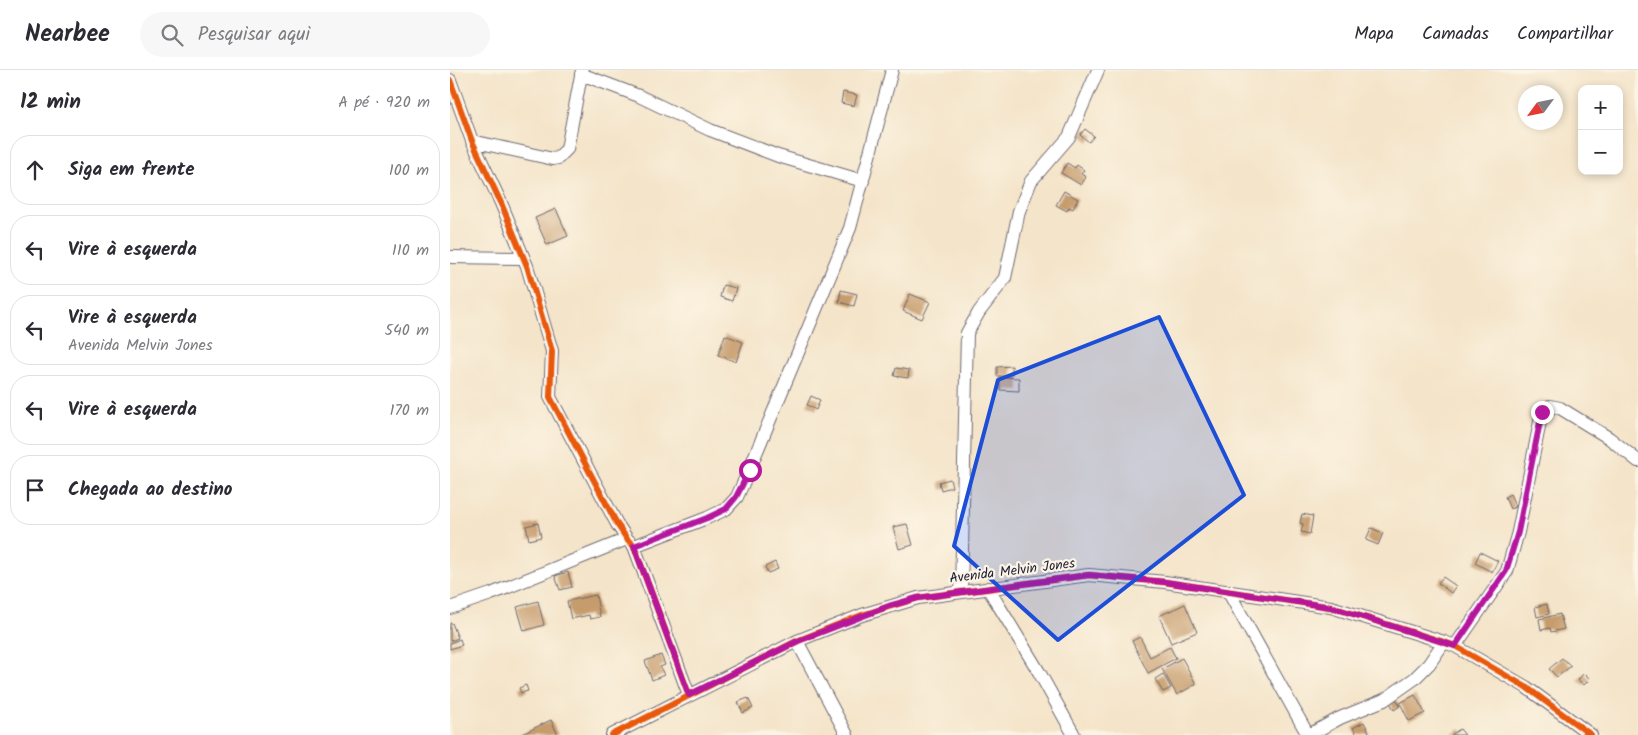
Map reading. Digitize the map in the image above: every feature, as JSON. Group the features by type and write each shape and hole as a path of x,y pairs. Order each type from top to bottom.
{"street":[{"path":"450,608 718,513 732,504 750,470 850,228 892,70"},
{"path":"961,592 967,333 1005,278 1019,211 1030,181 1069,137 1098,70"},
{"path":"472,141 553,159 558,158 567,149 582,72 640,96 718,133 778,156 863,181"},
{"path":"450,80 472,141 501,203 523,258 552,351 550,397 630,543 689,695"},
{"path":"450,257 523,258"},
{"path":"1228,591 1308,735 1340,718 1384,700 1414,678 1449,644 1506,571 1518,532 1542,412 1550,406 1560,408 1610,438 1638,461"},
{"name":"Avenida Melvin Jones","path":"612,735 798,641 889,606 918,598 1089,575 1165,582 1331,607 1449,644 1526,687 1591,735"},
{"path":"988,588 1039,672 1074,735"},
{"path":"798,641 847,735"}],"highlighted area":[{"path":"1159,317 1244,495 1058,640 954,546 998,380"}],"building":[{"path":"843,92 857,95 854,106 841,103"},
{"path":"1085,129 1094,136 1089,142 1080,135"},
{"path":"1067,163 1075,168 1077,165 1084,170 1081,174 1086,177 1081,185 1061,173"},
{"path":"1064,191 1078,199 1073,209 1069,207 1067,211 1056,205"},
{"path":"556,209 568,236 547,245 535,218"},
{"path":"723,285 736,288 732,301 720,297"},
{"path":"841,290 857,294 854,306 839,302"},
{"path":"910,294 930,302 922,319 903,311"},
{"path":"725,335 743,342 736,362 718,355"},
{"path":"1012,366 1012,376 997,376 997,367"},
{"path":"896,368 909,370 908,378 894,376"},
{"path":"1000,377 1019,378 1019,391 1000,390"},
{"path":"811,396 820,400 816,410 807,405"},
{"path":"950,479 952,487 941,490 939,482"},
{"path":"1510,494 1516,507 1510,509 1505,497"},
{"path":"1302,514 1313,516 1310,534 1301,532 1303,524 1300,523"},
{"path":"538,523 541,537 529,540 526,526"},
{"path":"907,524 913,545 899,549 893,527"},
{"path":"1371,528 1383,533 1378,545 1366,540"},
{"path":"1480,552 1498,561 1492,572 1475,563"},
{"path":"775,562 778,569 768,573 765,567"},
{"path":"568,572 572,587 560,590 555,576"},
{"path":"1443,577 1456,586 1451,593 1438,583"},
{"path":"596,595 600,617 590,619 589,615 571,619 567,601"},
{"path":"538,601 544,625 524,631 517,607"},
{"path":"1185,604 1197,632 1171,643 1159,616"},
{"path":"1547,604 1549,614 1537,617 1535,607"},
{"path":"1560,614 1564,629 1551,632 1550,628 1541,630 1539,619"},
{"path":"450,623 452,623 458,638 450,641"},
{"path":"1140,637 1150,657 1170,647 1176,658 1148,673 1132,641"},
{"path":"460,639 462,645 450,649 450,643"},
{"path":"661,655 665,665 660,667 664,675 652,680 645,661"},
{"path":"1182,658 1196,684 1177,695 1162,669"},
{"path":"1562,658 1571,666 1557,677 1549,669"},
{"path":"1584,673 1590,679 1584,685 1578,680"},
{"path":"1163,674 1171,688 1163,692 1155,679"},
{"path":"526,685 528,691 521,693 519,688"},
{"path":"1415,695 1425,713 1409,721 1400,703"},
{"path":"1395,697 1400,706 1394,710 1389,700"},
{"path":"748,698 753,708 743,713 738,702"},
{"path":"551,720 558,735 520,735"},
{"path":"1364,722 1370,734 1357,735 1353,728"},
{"path":"1460,729 1465,735 1451,735"}],"cycle path":[{"path":"450,80 472,141 501,203 527,266 552,351 550,397 617,524 634,546 689,695"},
{"path":"612,735 797,641 862,615 918,598 1089,575 1165,582 1331,607 1444,642 1455,646 1526,687 1591,735"}],"route":[{"path":"750,470 732,504 726,509 634,546 689,695 798,641 889,606 918,598 1089,575 1165,582 1331,607 1455,646 1506,571 1518,532 1542,412"}]}
